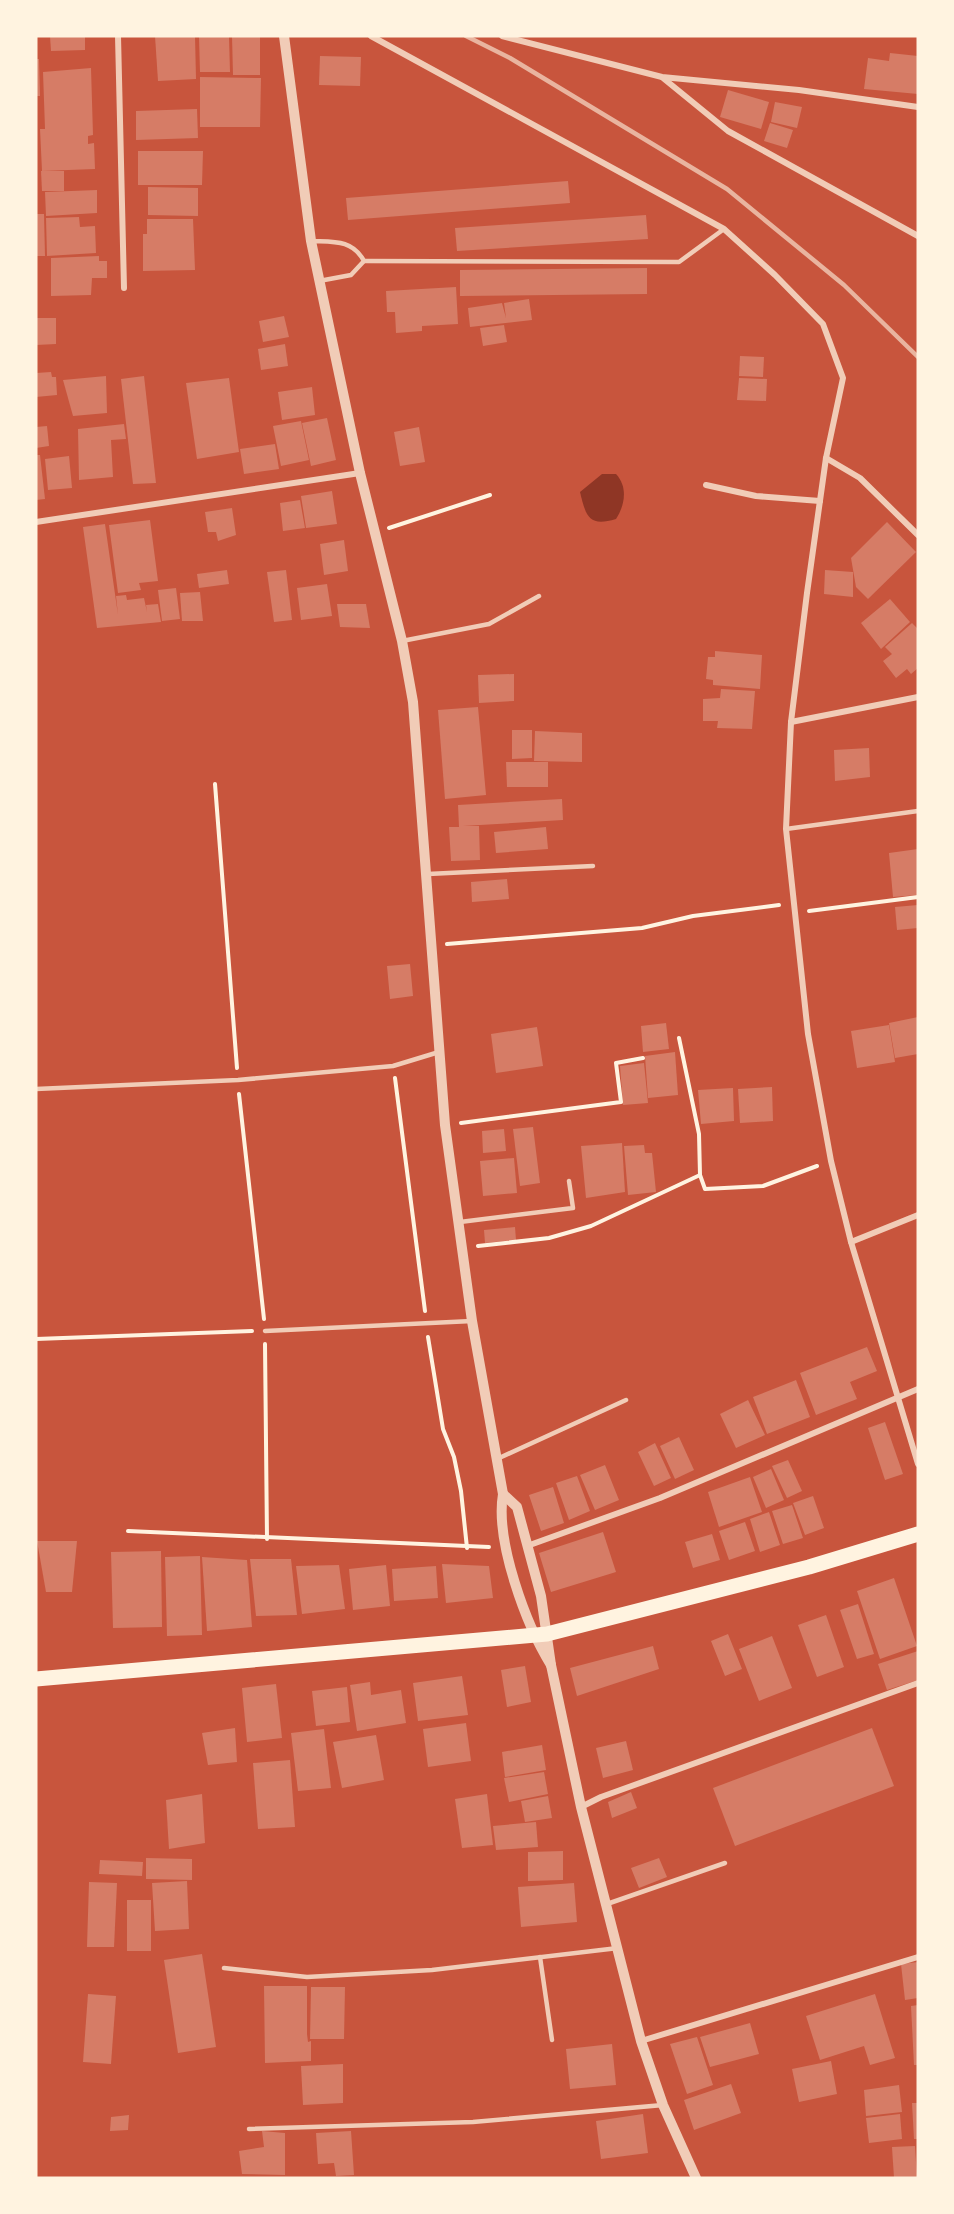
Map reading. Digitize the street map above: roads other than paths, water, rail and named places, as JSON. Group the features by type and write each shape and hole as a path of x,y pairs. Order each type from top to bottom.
{"main road":[{"path":"36,1678 540,1635 809,1567 918,1534"}],"street":[{"path":"118,36 124,288"},
{"path":"284,36 310,241 360,473 402,640 413,702 445,1125 472,1321 503,1494 500,1513 520,1599 540,1635 551,1665 581,1807 641,2041 663,2105 696,2178"},
{"path":"371,36 723,229 775,275 823,324 843,378 826,458 791,722 786,829 808,1034 831,1161 851,1242 918,1464"},
{"path":"502,36 662,77 799,90 918,107"},
{"path":"662,77 728,131 918,236"},
{"path":"826,458 860,478 918,535"},
{"path":"36,522 360,473"},
{"path":"706,485 756,496 820,501"},
{"path":"791,722 918,697"},
{"path":"851,1242 918,1215"},
{"path":"527,1546 660,1498 918,1389"},
{"path":"503,1494 517,1507 541,1596 540,1635"},
{"path":"581,1807 601,1797 918,1683"},
{"path":"641,2041 918,1956"}],"lane":[{"path":"319,281 351,275 364,261 679,262 723,229"},
{"path":"310,241 348,243 359,251 364,261"},
{"path":"402,640 489,624 539,596"},
{"path":"786,829 918,811"},
{"path":"426,874 593,866"},
{"path":"36,1089 238,1080 404,1065 439,1052"},
{"path":"458,1223 573,1208 569,1181"},
{"path":"265,1331 472,1321"},
{"path":"497,1460 626,1400"},
{"path":"606,1904 725,1863"},
{"path":"224,1968 307,1977 432,1970 618,1948"},
{"path":"540,1957 552,2040"},
{"path":"249,2129 473,2122 663,2105"}],"railway":[{"path":"466,36 510,58 727,189 844,285 918,357"}]}
